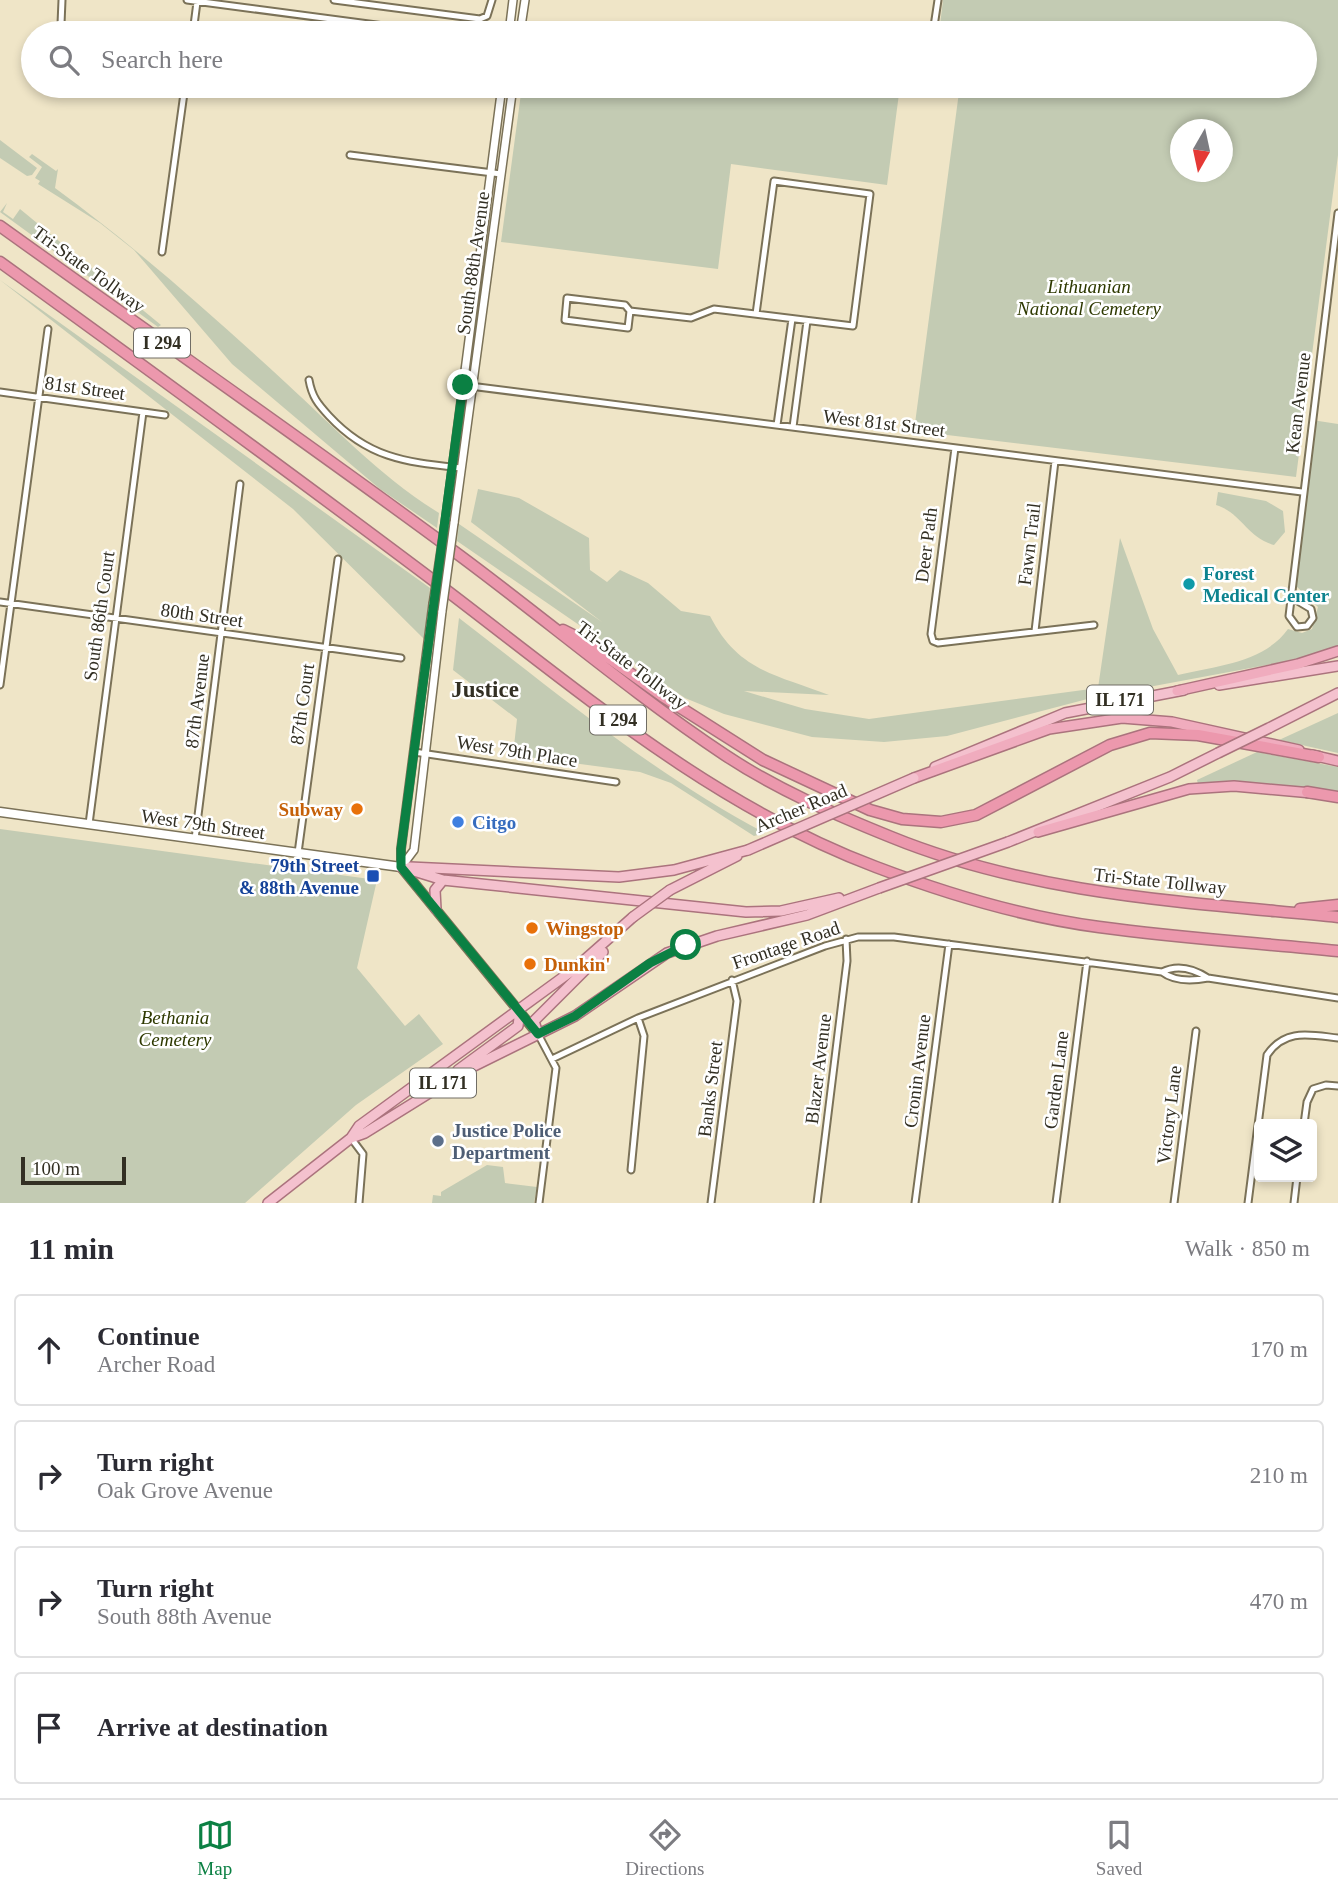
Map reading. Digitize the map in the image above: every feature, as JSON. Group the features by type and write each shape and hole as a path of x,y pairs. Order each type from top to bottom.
{"highway":[{"name":"Tri-State Tollway","path":"0,226 460,556 727,757 800,798 891,838 981,867 1052,884 1104,893 1338,917"},
{"name":"I 294","path":"0,262 236,432 662,752 736,801 788,829 874,867 1038,916 1099,927 1338,951"},
{"path":"543,621 585,641 662,696 763,760 870,810 902,819 941,822 976,815 1110,745 1150,733 1198,735 1338,761"},
{"path":"1177,691 1298,664 1338,651"},
{"path":"914,778 1049,729 1122,718 1172,722 1242,736 1319,757"},
{"path":"1038,832 1189,789 1234,786 1338,796"},
{"path":"1278,911 1338,905"}],"main road":[{"name":"Archer Road","path":"268,1203 351,1138 359,1126 520,1010 633,917 670,890 748,850 1065,713 1177,691 1338,666"},
{"path":"401,867 443,880 746,912 800,908 879,888 1038,832 1170,777 1338,692"},
{"name":"West 79th Street","path":"0,812 401,867"},
{"path":"401,867 619,877 674,870 748,850"},
{"path":"401,867 538,1034"},
{"path":"436,909 435,890 443,880"},
{"name":"Archer Road","path":"351,1138 365,1133 435,1088 575,1016 650,963 676,949 717,936 790,920 853,896"},
{"path":"538,1034 534,1026 538,1015 565,993 616,933"},
{"path":"435,1088 518,1026 520,1010"}],"street":[{"path":"61,21 62,0"},
{"path":"187,0 344,21"},
{"path":"334,0 480,19 487,16 491,1"},
{"path":"510,21 513,0"},
{"path":"521,21 524,0"},
{"path":"935,21 938,0"},
{"path":"195,21 197,2"},
{"path":"162,252 184,98"},
{"name":"South 88th Avenue","path":"401,867 401,849 500,98"},
{"name":"South 88th Avenue","path":"401,867 414,850 442,611 511,98"},
{"path":"350,155 501,174"},
{"path":"630,311 628,328 565,320 567,298 625,304 630,311 691,318 714,309 853,326 870,194 774,181 756,314"},
{"name":"Kean Avenue","path":"1292,597 1311,609 1313,618 1307,626 1297,627 1290,621 1292,597 1302,492 1338,213"},
{"path":"777,425 792,319"},
{"path":"793,427 807,321"},
{"path":"0,685 48,329"},
{"path":"309,380 312,397 355,441 379,455 461,468"},
{"name":"West 81st Street","path":"463,385 1302,492"},
{"name":"81st Street","path":"0,392 165,415"},
{"name":"South 86th Court","path":"89,824 143,412"},
{"name":"Deer Path","path":"955,448 931,634 933,640 938,643 1035,631"},
{"name":"Fawn Trail","path":"1035,631 1055,461"},
{"name":"87th Avenue","path":"195,839 240,484"},
{"name":"87th Court","path":"298,853 338,559"},
{"name":"80th Street","path":"0,602 401,659"},
{"path":"1035,631 1094,625"},
{"name":"West 79th Place","path":"414,752 616,782"},
{"name":"Frontage Road","path":"552,1059 638,1018 732,981 846,939 872,935 1162,972"},
{"name":"Blazer Avenue","path":"817,1203 847,961 846,939"},
{"name":"Cronin Avenue","path":"915,1203 948,944"},
{"name":"Garden Lane","path":"1056,1203 1087,961"},
{"path":"1208,978 1196,970 1171,967 1162,972 1182,979 1208,978 1338,998"},
{"name":"Banks Street","path":"711,1203 737,1001 732,981"},
{"path":"631,1170 644,1037 638,1018"},
{"name":"Victory Lane","path":"1174,1203 1196,1031"},
{"path":"1248,1203 1267,1055 1280,1039 1296,1033 1338,1038"},
{"path":"538,1034 552,1059 555,1082 539,1203"},
{"path":"1305,1119 1307,1102 1313,1089 1326,1085 1338,1086"},
{"path":"351,1138 363,1154 359,1203"},
{"path":"1294,1203 1296,1182"}],"green space":[{"name":"Lithuanian National Cemetery","path":"943,0 1338,0 1338,155 1296,477 914,431 958,98 1317,98 1317,21 940,21"},
{"path":"520,98 898,98 887,185 731,164 718,269 501,242"},
{"path":"0,140 37,168 32,175 27,176 0,158"},
{"path":"32,154 56,171 58,169 55,188 115,234 174,282 378,468 439,513 437,528 380,489 232,364 134,250 100,223 38,184 40,181 35,178 42,167 29,157"},
{"path":"7,203 3,212 13,219 20,209 161,325 158,327 0,212"},
{"path":"0,280 430,588 424,639 293,509"},
{"path":"1312,420 1338,424 1338,649 1325,654 1095,697 947,736 884,742 812,737 724,714 685,698 457,541 459,524 602,622 471,522 478,489 519,498 589,538 590,570 607,582 620,570 648,583 681,611 710,616 733,649 746,660 775,675 829,695 744,691 805,709 869,719 1098,688 1120,538 1153,629 1178,675 1252,656 1278,640 1288,629 1302,633 1312,629 1318,607 1296,586 1295,577"},
{"path":"1218,492 1266,501 1283,511 1285,532 1274,545 1265,541 1232,514 1216,505"},
{"path":"459,618 646,760 765,833 754,836 671,783 640,772 513,755 517,719 453,670"},
{"path":"1338,713 1338,753 1279,740"},
{"path":"1257,752 1338,767 1338,791 1247,782 1198,784 1197,780"},
{"name":"Bethania Cemetery","path":"0,829 377,880 357,968 405,1026 419,1014 443,1044 356,1105 245,1203 0,1203"},
{"path":"487,1165 503,1167 505,1183 537,1187 534,1203 432,1203 433,1195 441,1196 441,1192"}],"place":[{"name":"Forest Medical Center","path":"1189,584"},
{"name":"Subway","path":"357,809"},
{"name":"Citgo","path":"458,822"},
{"name":"79th Street & 88th Avenue","path":"373,876"},
{"name":"Wingstop","path":"532,928"},
{"name":"Dunkin'","path":"530,964"},
{"name":"Justice Police Department","path":"438,1141"}],"district":[{"name":"Justice","path":"485,689"}],"route":[{"path":"463,385 401,849 401,867 538,1034 575,1016 650,963 686,945"}]}
